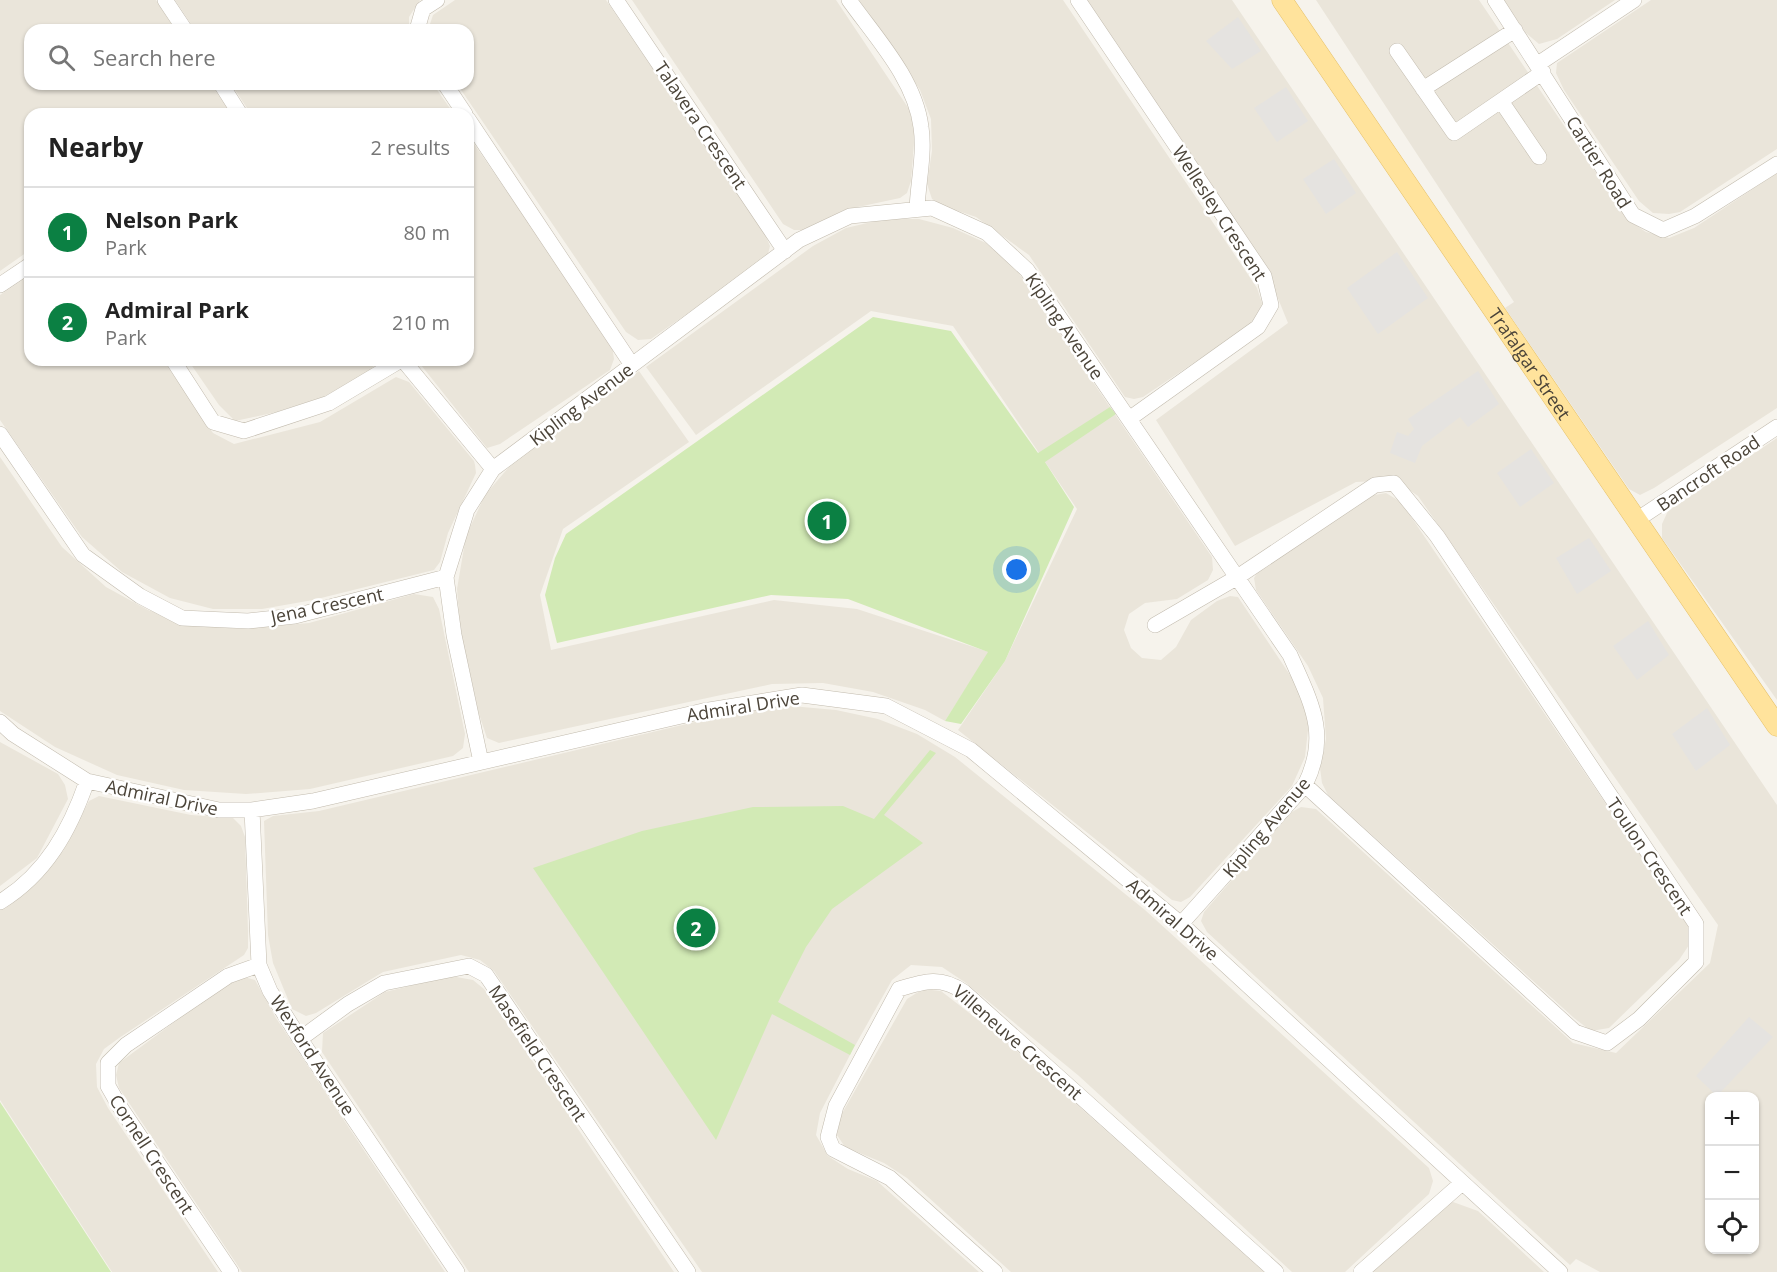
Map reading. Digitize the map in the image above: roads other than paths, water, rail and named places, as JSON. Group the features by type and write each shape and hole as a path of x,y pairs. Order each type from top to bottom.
{"main road":[{"name":"Trafalgar Street","path":"1282,0 1777,726"}],"street":[{"path":"165,0 181,24"},
{"path":"419,24 423,9 437,0"},
{"name":"Talavera Crescent","path":"616,0 785,251"},
{"path":"849,0 903,76 916,106 921,128 917,209"},
{"name":"Wellesley Crescent","path":"1078,0 1264,276 1271,305 1258,327 1128,419"},
{"name":"Cartier Road","path":"1495,0 1541,68 1633,215 1663,230 1695,216 1777,164"},
{"path":"1397,51 1454,133 1501,101 1541,68 1634,0"},
{"path":"1423,89 1515,30"},
{"path":"224,90 236,108"},
{"path":"449,90 461,108"},
{"path":"1501,101 1539,157"},
{"path":"474,127 632,365"},
{"name":"Kipling Avenue","path":"481,762 454,634 446,577 452,551 467,510 493,469 799,240 850,216 932,208 987,233 1027,270 1290,655 1315,712 1316,762 1305,785 1182,924"},
{"path":"0,285 24,269"},
{"path":"177,366 213,422 244,431 329,403 392,366"},
{"path":"407,366 493,469"},
{"name":"Bancroft Road","path":"1638,519 1777,427"},
{"name":"Jena Crescent","path":"0,434 82,555 140,596 182,618 248,621 295,616 446,577"},
{"name":"Toulon Crescent","path":"1236,578 1376,485 1394,483 1437,536 1696,924 1696,962 1638,1019 1606,1043 1575,1032 1305,785"},
{"path":"1155,626 1236,578"},
{"name":"Admiral Drive","path":"0,722 13,734 87,781 219,810 252,810 313,801 703,711 802,695 886,706 971,750 1182,924 1560,1272"},
{"path":"0,902 20,890 42,868 73,821 87,781"},
{"name":"Wexford Avenue","path":"252,810 260,965 270,991 457,1272"},
{"name":"Cornell Crescent","path":"231,1272 120,1107 108,1086 108,1063 126,1045 228,976 260,965"},
{"name":"Masefield Crescent","path":"300,1039 348,1004 384,983 469,966 486,975 688,1272"},
{"name":"Villeneuve Crescent","path":"995,1272 890,1178 834,1149 828,1137 836,1106 899,989 930,979 950,982 964,992 1276,1272"},
{"path":"1361,1272 1462,1183"}],"place":[{"name":"Nelson Park","path":"827,521"},
{"name":"Admiral Park","path":"696,928"}]}
